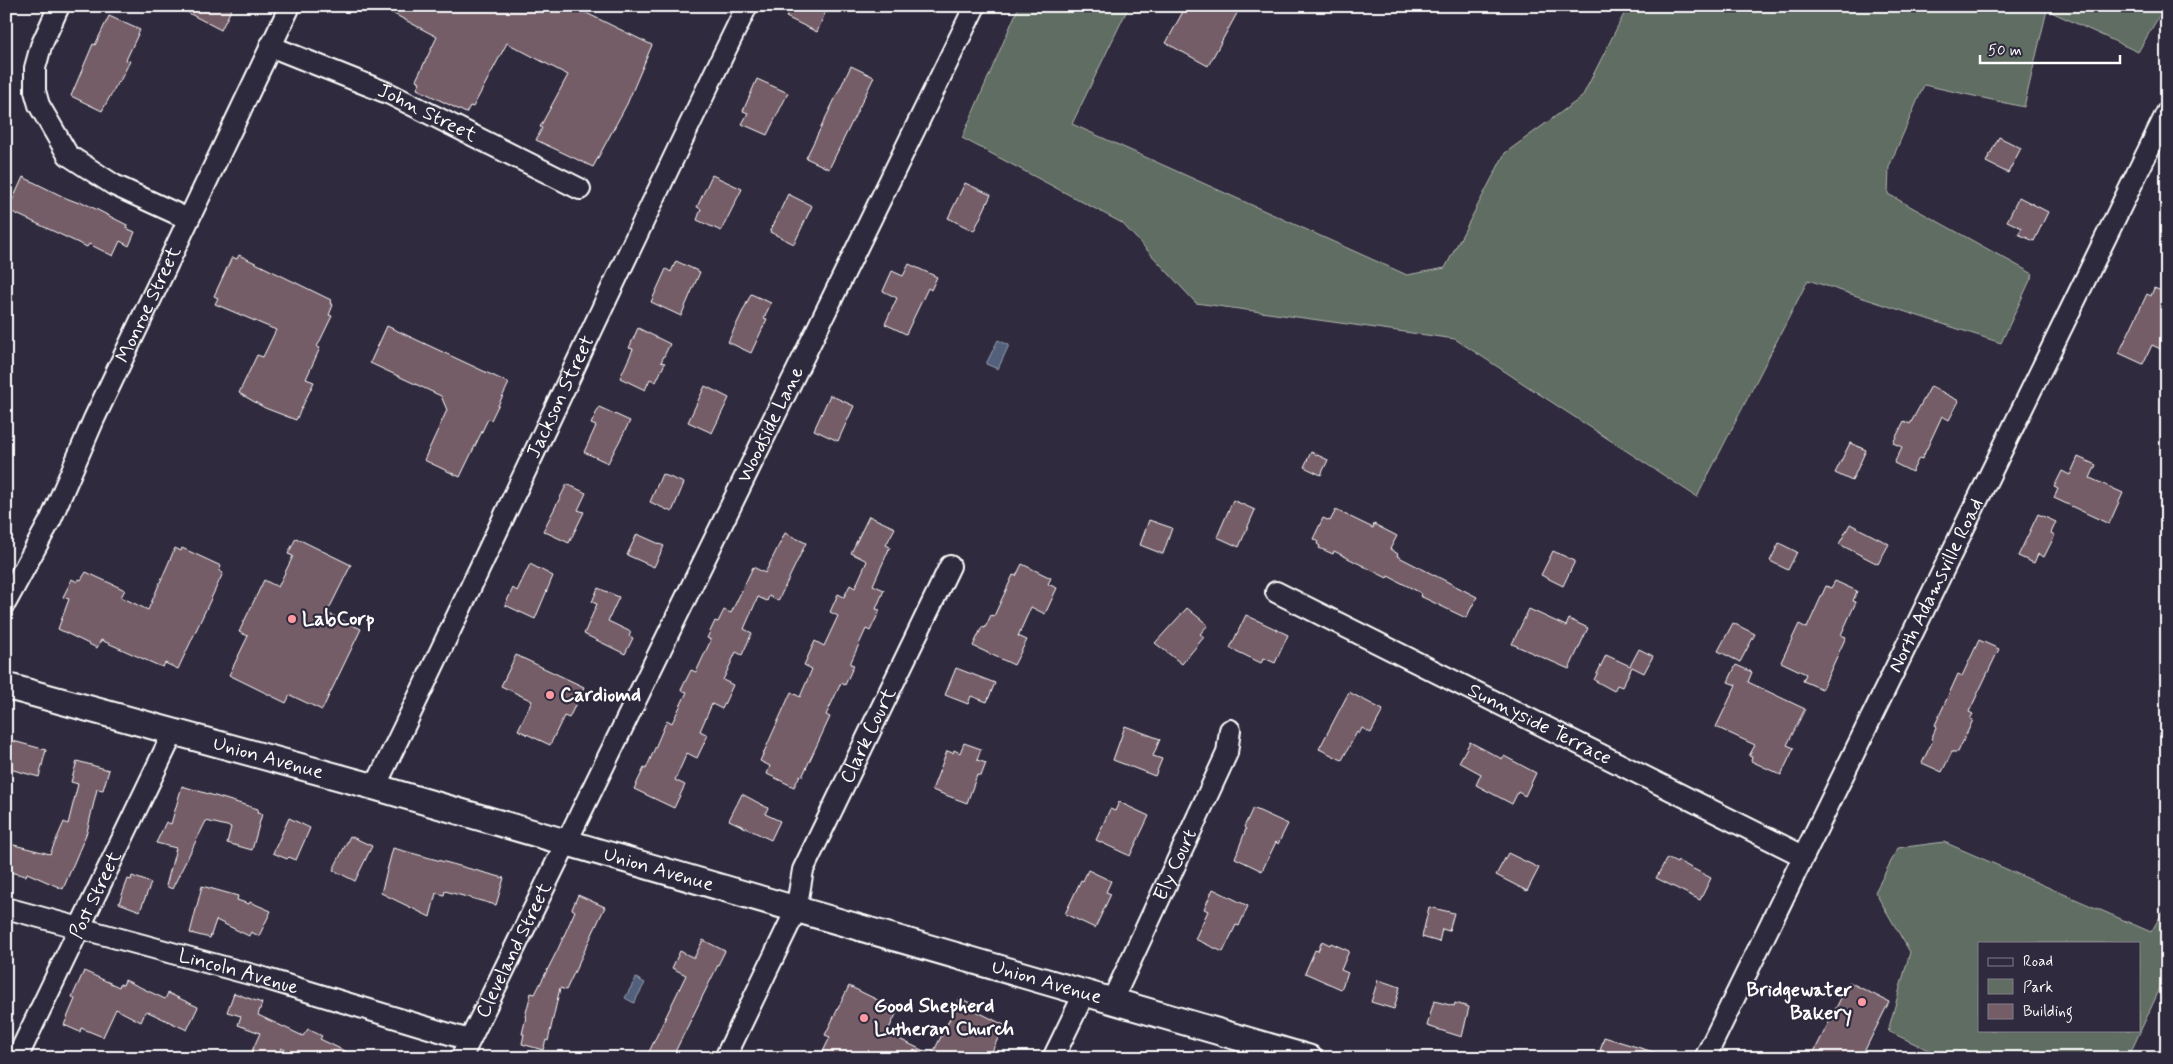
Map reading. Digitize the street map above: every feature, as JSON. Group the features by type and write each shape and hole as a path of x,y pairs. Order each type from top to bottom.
{"street":[{"path":"58,6 41,46 35,68 35,91 39,106 68,155 114,185 188,219"},
{"name":"Monroe Street","path":"6,602 51,519 94,419 290,6"},
{"name":"Jackson Street","path":"375,787 498,531 645,215 747,6"},
{"name":"Woodside Lane","path":"566,843 975,6"},
{"name":"John Street","path":"270,46 390,94 580,189"},
{"name":"North Adamsville Road","path":"1705,1058 2167,112"},
{"name":"Clark Court","path":"725,1058 796,910 803,870 950,566"},
{"name":"Sunnyside Terrace","path":"1276,592 1803,856"},
{"name":"Union Avenue","path":"6,686 375,787 796,910 1113,999 1309,1058"},
{"name":"Ely Court","path":"1113,999 1227,753 1230,730"},
{"name":"Post Street","path":"17,1058 78,927 174,731"},
{"name":"Cleveland Street","path":"461,1058 566,843"},
{"name":"Lincoln Avenue","path":"6,908 257,976 469,1040"},
{"path":"1053,1058 1085,992"}],"green space":[{"path":"1019,6 1129,6 1072,124 1407,275 1445,268 1505,153 1582,97 1628,6 2165,6 2138,52 2047,10 2024,107 1924,85 1889,167 1888,194 2033,274 2001,343 1808,280 1697,497 1455,339 1196,303 1122,223 962,138"},
{"path":"1944,842 2151,932 2167,905 2167,973 2140,1032 2140,942 1978,942 1978,1032 2140,1032 2128,1058 1945,1058 1888,1031 1910,952 1875,892 1898,848"}],"water":[{"path":"998,340 1009,345 998,369 986,364"},
{"path":"636,978 645,983 634,1003 625,998"}],"building":[{"path":"175,6 233,6 221,30"},
{"path":"379,6 572,6 652,45 627,104 593,167 536,140 542,128 540,127 568,75 507,43 473,107 470,106 466,113 417,89 420,82 416,80 437,37"},
{"path":"792,6 828,6 817,32 786,17"},
{"path":"1186,6 1241,6 1208,66 1166,43"},
{"path":"109,16 140,30 126,60 130,61 102,111 71,96 93,44 95,45"},
{"path":"851,66 874,77 829,169 806,158"},
{"path":"757,79 788,93 767,135 742,124 748,113 743,111"},
{"path":"1999,137 2021,148 2008,173 1986,162"},
{"path":"712,175 742,189 721,231 697,220 701,209 697,207"},
{"path":"23,177 66,198 79,203 80,201 127,225 126,228 135,232 129,246 120,241 113,256 89,244 87,247 8,210"},
{"path":"965,183 991,195 974,231 948,218"},
{"path":"788,194 812,206 794,244 770,232"},
{"path":"2019,197 2048,212 2034,241 2018,234 2022,228 2007,221"},
{"path":"239,255 331,300 330,303 333,305 329,315 332,316 317,347 320,348 306,379 314,382 296,420 265,408 239,393 257,355 263,357 276,330 215,304 218,298 214,296 232,257 237,259"},
{"path":"676,261 700,272 681,316 651,302 666,269 671,272"},
{"path":"909,264 937,277 931,290 928,288 906,334 885,324 897,298 883,291 892,271 903,276"},
{"path":"2154,288 2167,293 2167,352 2152,345 2143,364 2119,353 2147,294 2151,296"},
{"path":"751,294 771,303 764,318 767,319 751,353 728,342"},
{"path":"387,326 509,383 491,420 488,419 460,477 424,460 447,410 441,396 370,363"},
{"path":"638,328 670,344 661,362 665,363 656,382 650,379 645,390 620,378 633,349 629,348"},
{"path":"705,386 729,398 712,433 688,422"},
{"path":"1931,386 1959,401 1949,420 1942,416 1922,459 1919,458 1912,472 1894,463 1902,447 1893,443 1904,421 1910,424"},
{"path":"830,395 854,406 838,441 814,430"},
{"path":"599,407 630,421 608,463 584,452 596,426 591,424"},
{"path":"1850,443 1866,450 1852,481 1835,473"},
{"path":"1311,452 1328,460 1321,475 1304,467"},
{"path":"2078,457 2096,465 2090,478 2123,493 2109,524 2054,498 2058,489 2054,487 2062,471 2070,475"},
{"path":"662,474 684,483 672,512 650,502"},
{"path":"567,484 586,493 578,510 584,512 569,543 543,531"},
{"path":"1233,500 1255,510 1239,547 1217,537"},
{"path":"1336,510 1373,528 1374,524 1397,536 1390,549 1398,554 1397,556 1477,597 1466,618 1420,596 1421,593 1388,576 1387,578 1334,551 1333,554 1319,548 1318,542 1313,539 1323,518 1330,521"},
{"path":"2038,514 2056,522 2051,533 2055,535 2044,557 2038,554 2034,563 2018,556"},
{"path":"869,516 895,528 886,545 890,547 873,585 884,590 876,609 880,610 870,631 866,629 850,664 854,665 845,685 841,683 826,715 830,717 802,777 800,775 794,787 767,774 770,766 760,761 791,692 800,697 812,669 804,665 815,641 824,646 838,616 830,612 838,594 844,597 850,585 855,588 867,561 851,553"},
{"path":"1149,520 1172,528 1163,554 1140,545"},
{"path":"1850,524 1889,544 1878,564 1839,544"},
{"path":"785,533 806,543 778,601 769,596 767,601 758,597 744,629 752,633 742,655 736,652 723,680 733,685 722,709 712,704 700,731 708,735 697,758 687,753 675,780 685,785 674,808 634,789 644,768 646,769 667,720 672,723 687,692 681,690 691,670 696,672 711,640 707,638 715,621 718,622 724,610 731,613 753,567 765,573"},
{"path":"637,534 664,546 654,567 627,555"},
{"name":"LabCorp","path":"296,538 351,565 327,613 361,629 322,710 290,695 286,703 229,675 248,636 239,632 264,580 278,587 293,556 288,554"},
{"path":"1779,543 1797,552 1788,570 1770,561"},
{"path":"175,548 181,551 182,548 221,566 219,571 223,573 178,669 165,663 163,667 157,665 101,640 97,648 58,629 69,599 63,597 72,579 77,582 79,579 81,580 86,572 125,590 121,597 148,610"},
{"path":"1553,551 1575,561 1563,586 1541,575"},
{"path":"530,564 553,576 535,619 505,605 513,588 517,591"},
{"path":"1022,564 1051,578 1048,584 1057,588 1045,614 1031,607 1018,636 1027,640 1014,665 973,646 982,627 985,628 991,615 994,616 1013,575 1016,576"},
{"path":"1835,581 1857,591 1853,601 1856,602 1841,635 1846,637 1822,689 1803,681 1806,674 1781,662 1799,624 1807,628 1826,586 1831,588"},
{"path":"598,588 619,597 608,621 631,632 629,636 633,638 625,654 584,634 597,604 592,602"},
{"path":"1187,608 1208,625 1200,634 1204,637 1182,664 1155,643"},
{"path":"1529,609 1566,626 1569,619 1588,628 1569,669 1512,644"},
{"path":"1246,615 1288,635 1275,663 1264,658 1261,663 1230,648"},
{"path":"1733,623 1755,634 1740,662 1718,651"},
{"path":"1979,640 1999,649 1969,712 1973,714 1970,719 1973,720 1958,752 1952,752 1942,772 1922,763 1933,740 1931,739 1937,726 1935,725 1958,674 1962,676"},
{"path":"1639,649 1653,656 1644,673 1632,667 1622,687 1617,685 1614,691 1594,680 1606,655 1630,666"},
{"name":"Cardiomd","path":"516,655 584,687 569,718 564,716 550,745 518,730 532,701 501,686"},
{"path":"1736,665 1752,672 1748,682 1805,709 1787,745 1794,748 1781,775 1751,761 1752,757 1749,756 1755,745 1716,727 1736,685 1728,682"},
{"path":"956,668 995,683 987,702 971,696 968,704 945,695"},
{"path":"1349,692 1383,710 1371,733 1362,728 1359,734 1357,732 1342,760 1319,749"},
{"path":"1125,726 1160,739 1153,756 1162,759 1155,776 1113,760"},
{"path":"13,741 46,750 39,777 6,768"},
{"path":"1470,742 1502,759 1504,756 1536,773 1525,796 1518,792 1512,804 1476,785 1481,774 1459,762"},
{"path":"964,743 981,749 977,760 986,763 981,776 977,775 967,803 932,790 947,751 953,753 954,750 960,753"},
{"path":"77,761 109,770 103,790 97,789 87,832 63,889 27,873 26,876 6,871 6,843 50,854 64,822 68,824 78,784 71,782"},
{"path":"182,786 258,809 257,813 262,814 252,850 227,843 231,827 206,821 172,889 166,886 176,848 156,843 166,822 171,824"},
{"path":"742,794 768,808 765,814 780,821 771,840 729,820"},
{"path":"1119,802 1149,816 1130,856 1096,840 1110,809 1115,811"},
{"path":"1253,808 1288,824 1278,844 1276,842 1262,871 1235,858 1246,829 1244,827"},
{"path":"289,818 310,828 296,860 289,857 287,859 273,853"},
{"path":"350,836 372,846 355,881 333,870"},
{"path":"393,848 504,878 496,905 445,891 444,895 436,893 430,917 381,893"},
{"path":"1508,853 1539,868 1527,891 1496,875"},
{"path":"1667,858 1677,863 1678,861 1711,878 1700,900 1656,878"},
{"path":"1088,870 1111,881 1106,892 1111,894 1095,928 1065,914 1081,880 1083,881"},
{"path":"132,876 151,883 140,911 119,903 128,879 131,880"},
{"path":"202,886 238,896 237,900 249,904 250,902 271,911 259,936 251,932 249,936 216,920 210,938 190,933"},
{"path":"1213,889 1248,906 1239,926 1236,925 1223,952 1195,939 1208,911 1204,909"},
{"path":"578,895 605,907 566,990 560,988 548,1041 546,1040 543,1050 522,1044 525,1017 531,993 535,994 558,949 575,911 572,909"},
{"path":"1429,907 1454,913 1449,931 1442,929 1439,942 1422,937"},
{"path":"703,940 725,951 672,1058 646,1058 686,975 672,968 680,951 694,958"},
{"path":"1322,941 1349,951 1341,970 1348,973 1341,989 1305,973 1315,950 1318,951"},
{"path":"84,971 119,987 120,984 123,985 125,980 165,999 168,993 198,1007 187,1030 146,1011 141,1022 116,1009 103,1037 81,1028 80,1032 64,1025 75,999 72,997"},
{"path":"1378,980 1400,987 1394,1009 1371,1002"},
{"path":"1849,982 1889,1002 1861,1058 1811,1058"},
{"name":"Good Shepherd Lutheran Church","path":"849,986 898,1010 887,1033 932,1055 960,998 978,1007 976,1011 1004,1025 989,1058 820,1058 830,1037 825,1035"},
{"path":"234,993 262,1003 258,1015 303,1036 308,1029 322,1036 320,1039 359,1058 302,1058 281,1048 277,1058 249,1058 260,1033 238,1025 241,1016 227,1012"},
{"path":"1434,1001 1454,1006 1455,1003 1469,1007 1462,1037 1427,1026"},
{"path":"1604,1037 1660,1054 1660,1058 1598,1058"}],"place":[{"name":"LabCorp","path":"292,619"},
{"name":"Cardiomd","path":"550,695"},
{"name":"Bridgewater Bakery","path":"1862,1002"},
{"name":"Good Shepherd Lutheran Church","path":"864,1018"}]}
